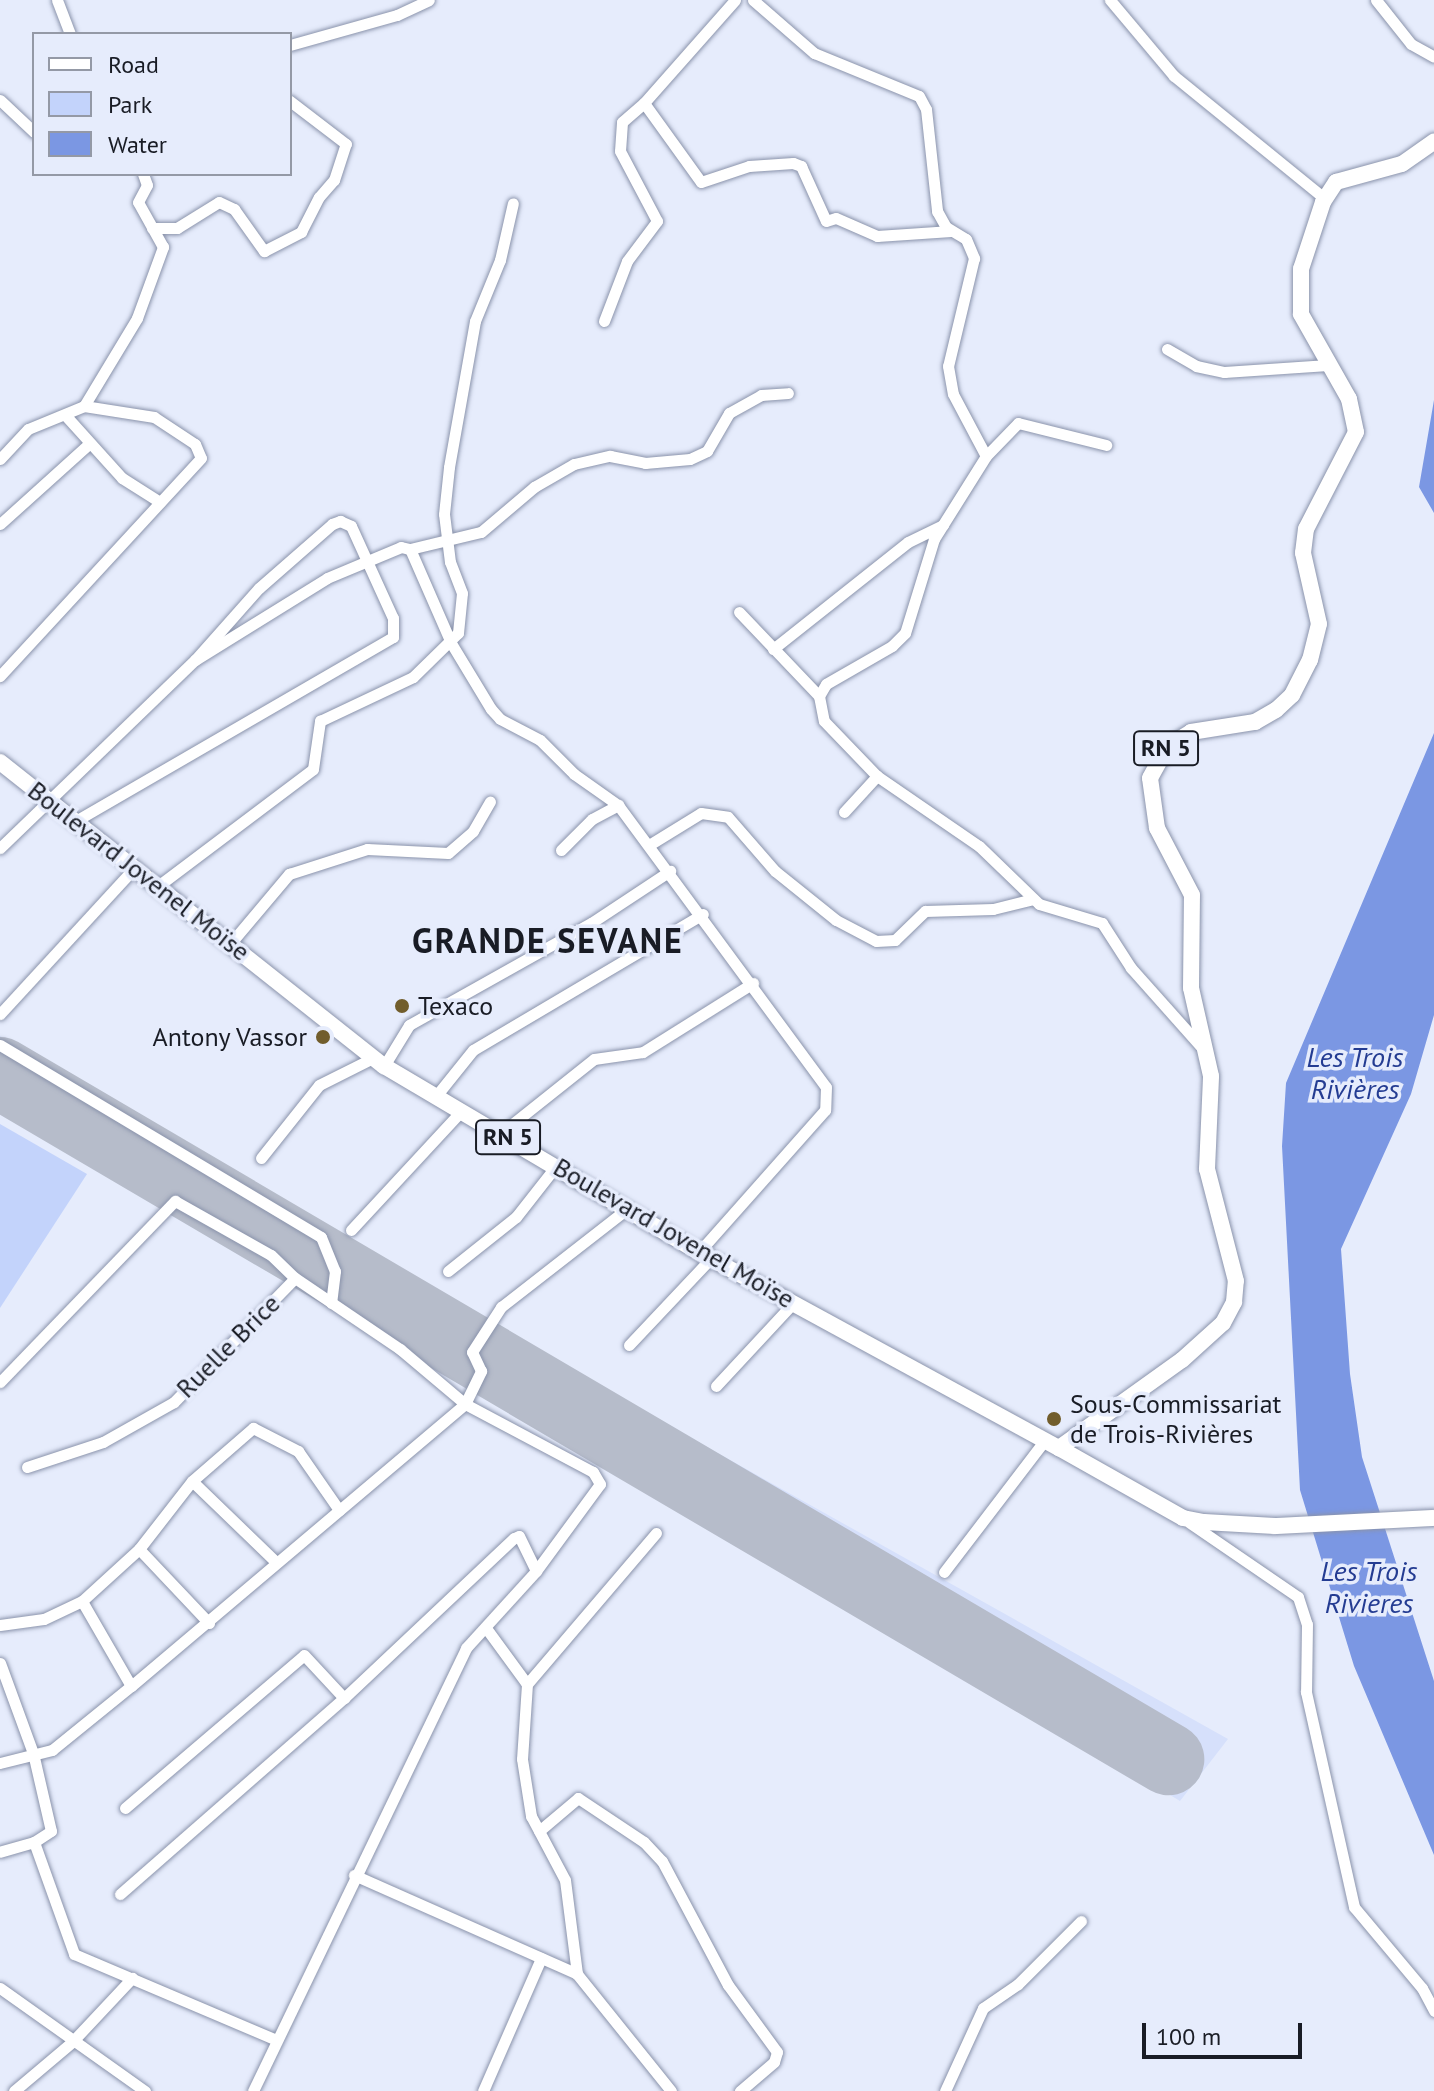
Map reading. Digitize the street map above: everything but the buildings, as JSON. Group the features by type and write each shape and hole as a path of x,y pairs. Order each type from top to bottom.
{"main road":[{"path":"1324,198 1346,176 1402,164 1434,142"},
{"name":"RN 5","path":"1052,1444 1182,1360 1223,1323 1234,1302 1236,1281 1207,1169 1207,1053 1191,988 1192,895 1157,828 1150,778 1167,747 1191,732 1255,722 1276,710 1292,695 1310,660 1319,624 1303,553 1306,529 1356,432 1355,415 1301,314 1298,290 1324,198"},
{"name":"Boulevard Jovenel Moïse","path":"0,762 379,1062 705,1255 1183,1518"},
{"path":"1183,1518 1275,1526 1434,1518"}],"street":[{"path":"57,0 69,32"},
{"path":"292,44 397,15 429,0"},
{"path":"604,321 627,261 657,221 620,151 622,122 644,103 735,0"},
{"path":"753,0 814,53 919,96 926,109 933,199 943,224 966,239 974,258 952,340 949,380 986,456"},
{"path":"1110,0 1174,76 1324,198"},
{"path":"1376,0 1411,44 1434,57"},
{"path":"0,100 32,130"},
{"path":"152,228 177,228 219,202 234,209 264,251 301,232 319,197 334,180 346,144 292,103"},
{"path":"644,103 701,182 749,166 793,163 801,166 826,221 836,218 877,236 951,231"},
{"path":"0,459 28,429 66,416 84,406 137,318 163,247 138,202 147,185 144,176"},
{"path":"158,886 313,769 320,721 392,690 451,643 463,613 462,593 446,538 444,514 460,388 475,321 500,260 513,203"},
{"path":"1167,349 1196,366 1224,372 1328,365"},
{"path":"195,660 292,597 368,560 446,538 457,541 481,532 534,487 574,464 610,456 645,463 690,459 707,451 729,413 761,395 788,393"},
{"path":"2,669 199,462 198,448 143,413 84,406"},
{"path":"66,416 122,478 160,502"},
{"path":"819,696 838,673 882,653 905,633 923,569 944,525 986,456 1018,423 1106,445"},
{"path":"0,524 89,444"},
{"path":"0,848 195,660 259,588 332,524 340,521 351,526 396,625 389,641 76,821"},
{"path":"773,649 908,542 944,525"},
{"path":"410,549 451,643 500,719 540,740 574,774 618,805 821,1074 828,1099 818,1118 629,1345"},
{"path":"739,612 819,696 824,721 877,776 979,846 1033,899 1052,910 1083,913 1102,923 1131,968 1207,1053"},
{"path":"844,812 877,776"},
{"path":"230,944 289,874 367,849 448,853 473,831 490,802"},
{"path":"561,850 592,819 618,805"},
{"path":"649,845 701,813 728,817 775,871 836,920 876,941 895,940 925,911 1003,908 1033,899"},
{"path":"0,1014 135,867"},
{"path":"261,1158 319,1085 379,1062 409,1025 578,931 670,871"},
{"path":"436,1096 473,1050 703,914"},
{"path":"501,1133 594,1059 643,1052 753,983"},
{"path":"0,1045 321,1237 335,1271 331,1303"},
{"path":"351,1230 462,1110"},
{"path":"448,1271 516,1217 556,1166"},
{"path":"0,1382 175,1201 271,1255 295,1278 400,1349 465,1404 598,1477 600,1484 536,1571 466,1648 354,1875 253,2091"},
{"path":"0,1763 52,1750 209,1623 276,1562 465,1404 481,1371 472,1352 501,1307 627,1209"},
{"name":"Ruelle Brice","path":"27,1467 103,1442 174,1402 295,1278"},
{"path":"716,1386 794,1302"},
{"path":"0,1625 44,1619 82,1601 139,1549 192,1481 253,1428 298,1451 339,1510"},
{"path":"944,1572 1052,1444"},
{"path":"192,1481 276,1562"},
{"path":"1183,1518 1298,1597 1307,1624 1306,1692 1354,1907 1422,1988 1434,2011"},
{"path":"577,1974 565,1880 531,1816 522,1759 527,1684 656,1533"},
{"path":"120,1894 344,1698 514,1538 519,1536 536,1571"},
{"path":"139,1549 209,1623"},
{"path":"82,1601 131,1686"},
{"path":"486,1628 527,1684"},
{"path":"125,1808 304,1655 344,1698"},
{"path":"0,1663 33,1753 51,1831 34,1842 0,1852"},
{"path":"539,1831 578,1798 644,1842 662,1861 728,1985 777,2052 774,2062 740,2091"},
{"path":"34,1842 74,1954 277,2040"},
{"path":"354,1875 577,1974 671,2091"},
{"path":"945,2091 983,2008 1018,1984 1081,1921"},
{"path":"483,2091 541,1958"},
{"path":"14,2091 72,2042 132,1978"},
{"path":"0,1988 145,2091"}],"shaded area":[{"path":"0,1036 423,1288 1228,1739 1180,1801 437,1353 0,1104"}],"green space":[{"path":"0,1124 87,1174 0,1308"}],"water":[{"path":"1434,400 1434,513 1419,487"},
{"path":"1434,733 1434,1015 1411,1094 1341,1249 1350,1374 1362,1457 1434,1681 1434,1855 1354,1666 1300,1490 1282,1146 1286,1083"}],"runway":[{"path":"0,1073 1168,1759"}],"place":[{"name":"Texaco","path":"402,1006"},
{"name":"Antony Vassor","path":"323,1037"},
{"name":"Sous-Commissariat de Trois-Rivières","path":"1054,1419"}],"district":[{"name":"GRANDE SEVANE","path":"548,941"}],"water label":[{"name":"Les Trois Rivières","path":"1355,1073"},
{"name":"Les Trois Rivieres","path":"1369,1587"}]}
